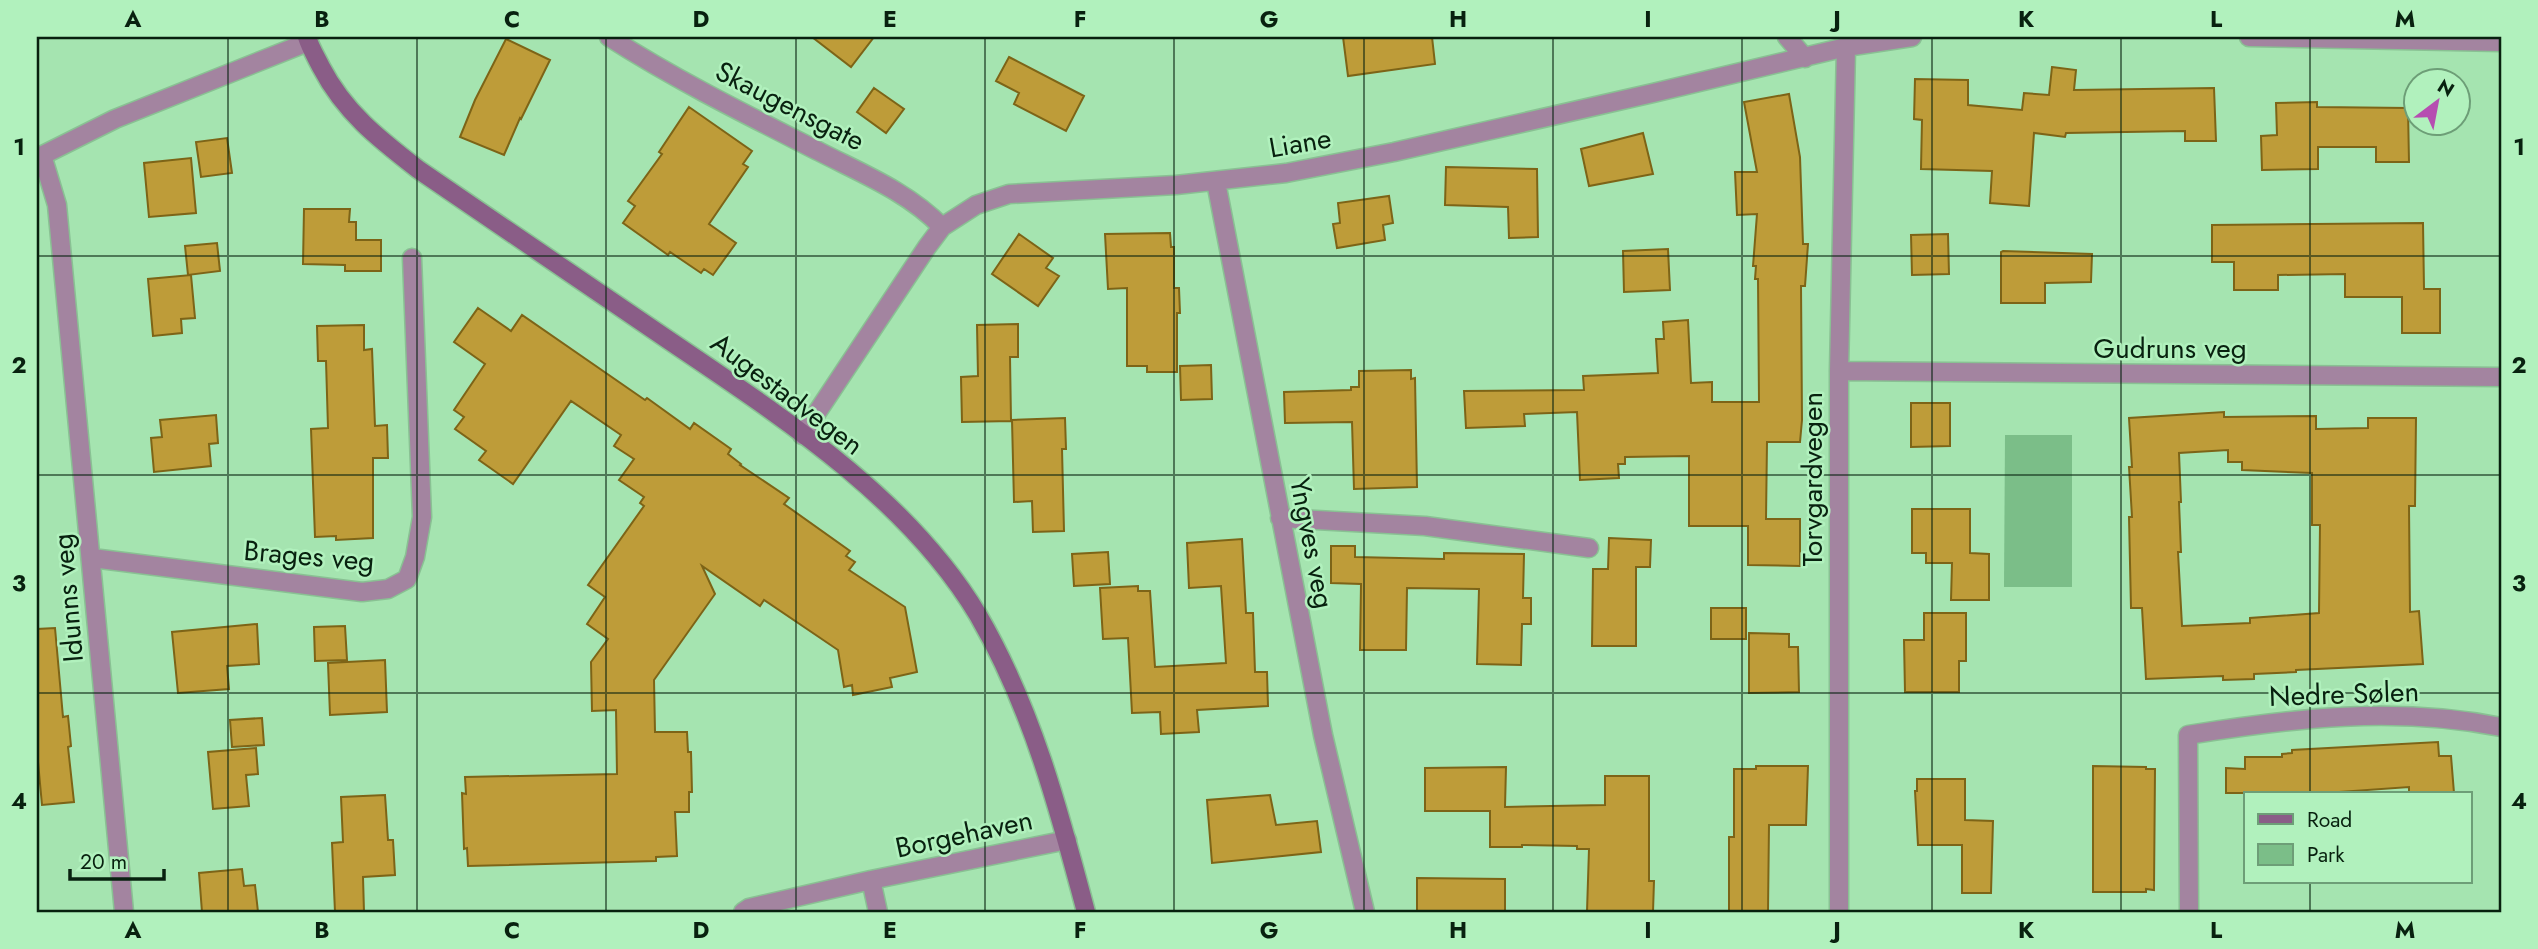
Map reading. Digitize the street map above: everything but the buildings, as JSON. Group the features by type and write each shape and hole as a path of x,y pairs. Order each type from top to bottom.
{"main road":[{"name":"Augestadvegen","path":"308,39 330,84 347,108 378,139 419,170 743,391 861,482 902,519 943,566 977,614 1024,708 1040,751 1086,912"}],"street":[{"name":"Skaugensgate","path":"609,37 692,85 877,180 925,209 942,227"},
{"path":"1787,37 1805,58"},
{"name":"Liane","path":"802,435 942,227 976,205 1009,194 1216,182 1286,173 1394,152 1846,47 1912,37"},
{"path":"2249,37 2501,42"},
{"path":"39,156 115,119 308,39"},
{"name":"Torvgardvegen","path":"1839,912 1839,371 1846,47"},
{"name":"Idunns veg","path":"39,156 57,205 63,292 92,558 124,912"},
{"name":"Yngves veg","path":"1216,182 1323,735 1365,912"},
{"name":"Brages veg","path":"92,558 362,592 388,589 407,579 415,557 422,517 412,258"},
{"name":"Gudruns veg","path":"1839,371 2501,377"},
{"path":"1280,518 1425,526 1589,548"},
{"name":"Nedre Sølen","path":"2189,912 2189,735 2276,721 2378,715 2456,718 2501,727"},
{"name":"Borgehaven","path":"743,912 749,908 871,880 1067,840"},
{"name":"Borgehaven","path":"871,880 878,912"}],"green space":[{"path":"2005,435 2072,435 2072,587 2004,587"}]}
